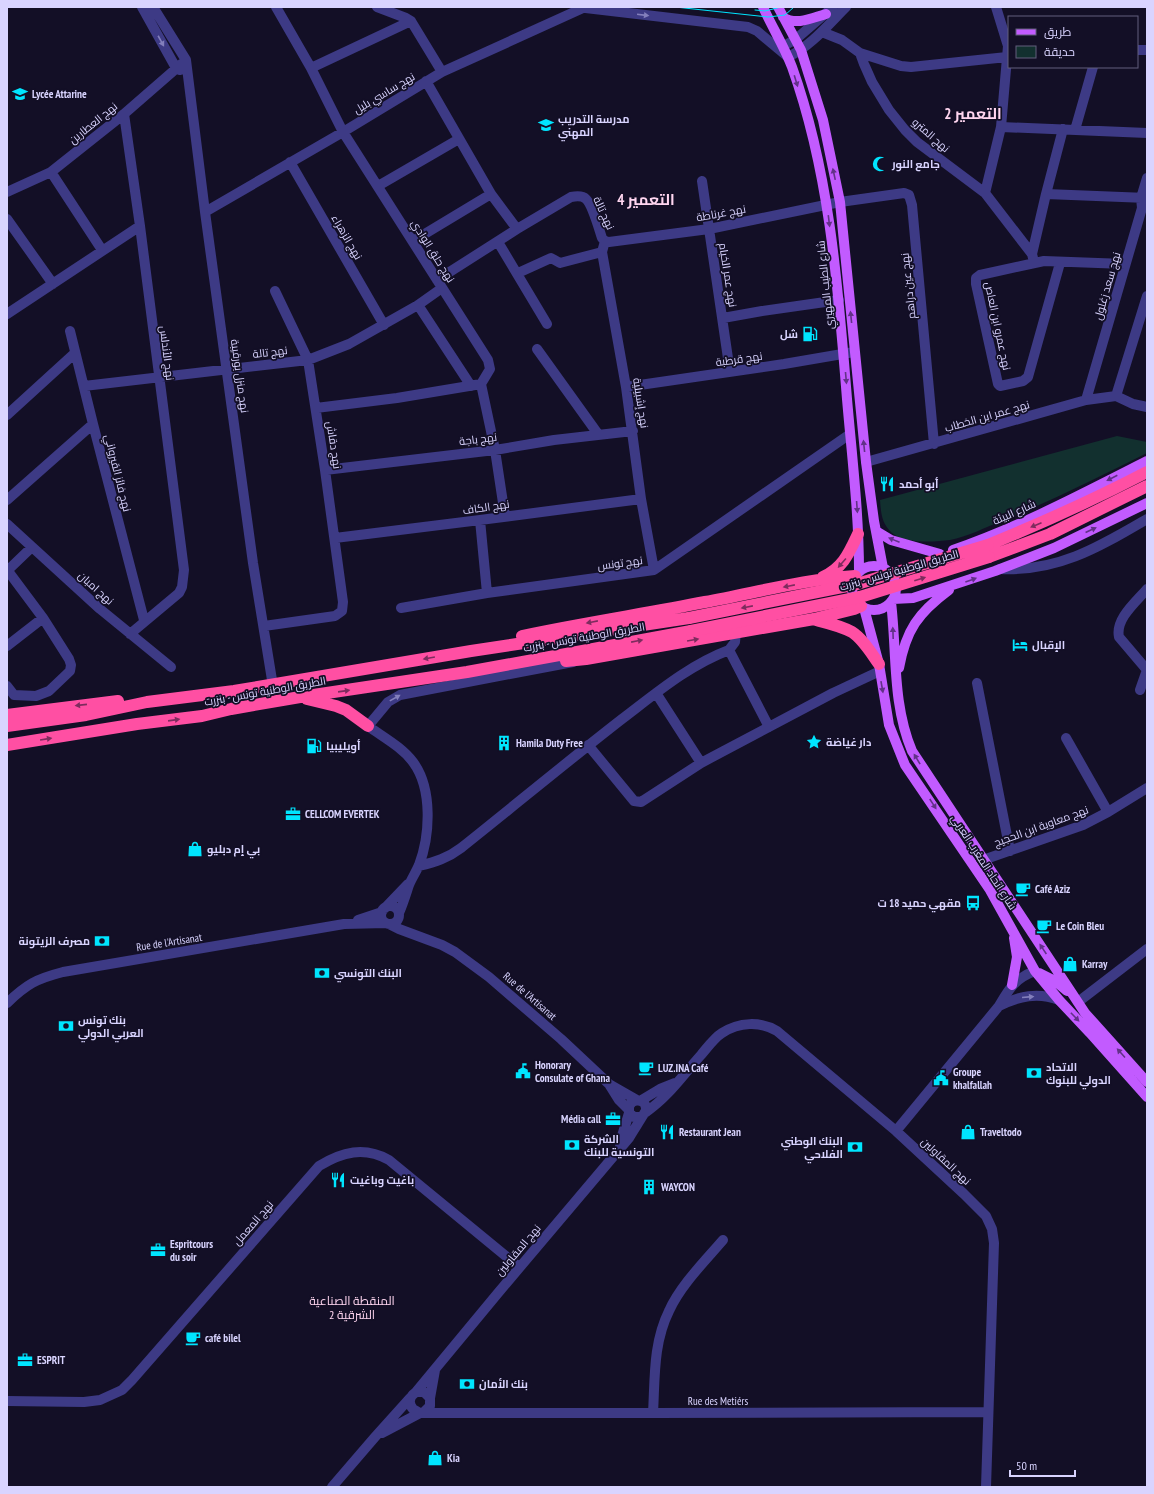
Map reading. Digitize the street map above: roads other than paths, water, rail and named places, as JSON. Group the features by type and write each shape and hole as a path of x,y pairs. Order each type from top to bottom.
{"highway":[{"name":"الطريق الوطنية تونس - بنزرت","path":"7,745 137,724 202,716 231,709 300,697 467,672 691,631 860,597 988,551 1147,472"},
{"name":"الطريق الوطنية تونس - بنزرت","path":"7,726 86,715 147,702 234,691 272,682 689,618 857,584 1050,534 1147,486"},
{"path":"815,580 834,572 847,557 858,534"},
{"path":"448,655 491,642 530,634 626,615 704,603 815,580 857,573"},
{"path":"467,672 586,659 814,619 863,607"},
{"path":"814,619 853,633 866,646 879,668"},
{"path":"300,697 346,710 368,726"},
{"path":"7,715 119,701 147,702"}],"main road":[{"name":"شارع الطيب المهيري","path":"763,7 788,57 809,123 828,205 839,300 850,434 858,507 857,573"},
{"name":"شارع الطيب المهيري","path":"778,7 801,50 823,120 840,202 866,462 876,531 884,568"},
{"path":"783,17 791,21 801,21 829,10"},
{"name":"شارع البيئة","path":"884,568 895,569 984,539 1147,461"},
{"path":"892,600 913,598 955,586 1000,569 1054,548 1147,503"},
{"path":"876,531 891,540 940,554"},
{"path":"871,566 884,568 891,574 895,582 896,590 892,600 886,607 869,610 856,602 852,589 852,582 857,573 871,566"},
{"path":"896,680 902,650 918,618 931,603 955,586"},
{"name":"شارع اتحاد المغرب العربي","path":"892,600 896,680 902,722 912,751 1085,1013 1147,1082"},
{"name":"شارع اتحاد المغرب العربي","path":"863,607 879,668 889,724 905,765 990,890 1036,971 1059,1000 1147,1097"},
{"path":"1011,926 1016,943 1017,957 1012,985"},
{"path":"1036,971 1065,988 1078,1002"}],"street":[{"path":"142,7 176,68 187,74"},
{"path":"153,7 186,60"},
{"name":"نهج حلق الوادي","path":"276,7 311,68 343,132 488,360 490,369 481,384"},
{"path":"377,7 411,21 442,72"},
{"path":"580,7 748,27 757,31 788,57 801,50 822,32 846,7"},
{"name":"نهج ساسي بليل","path":"205,212 343,132 442,72 580,7"},
{"path":"985,193 1001,127 1008,46 996,7"},
{"path":"782,47 796,40 829,10"},
{"path":"311,68 411,21"},
{"path":"822,32 842,40 860,53 906,67 919,67 1007,57"},
{"name":"نهج المترو","path":"860,53 872,82 889,110 905,130 917,142 985,193 1033,258"},
{"name":"نهج العطارين","path":"7,192 51,172 124,114 186,60"},
{"name":"نهج منزل بورقيبة","path":"186,60 205,212 253,563 272,682"},
{"path":"1075,130 1093,68"},
{"path":"426,81 491,194 517,229"},
{"name":"نهج الأندلس","path":"124,114 140,226 158,377 184,570 182,587 179,593 144,620"},
{"path":"1001,127 1147,133"},
{"path":"1063,129 1046,194 1033,258 1060,263 1125,264"},
{"path":"378,186 459,140"},
{"name":"نهج الزهراء","path":"290,162 384,325"},
{"path":"51,172 102,250"},
{"name":"نهج سعد زغلول","path":"1086,400 1142,208 1147,178"},
{"name":"نهج عمر الخيام","path":"702,181 730,372"},
{"name":"نهج عين دراهم","path":"840,202 904,193 909,195 912,205 934,444"},
{"path":"413,241 491,194"},
{"path":"1046,194 1144,198"},
{"name":"نهج تالة","path":"84,386 308,360 349,344 418,305 440,284 498,242 571,197 578,196 586,198 602,238 605,241"},
{"name":"نهج غرناطة","path":"605,241 608,242 709,229 840,202"},
{"path":"7,219 54,284"},
{"path":"7,314 140,226"},
{"name":"نهج إشبيلية","path":"605,241 602,252 626,387 641,499 654,570"},
{"path":"498,242 548,324"},
{"path":"518,273 551,258 560,263 602,252"},
{"name":"نهج عمرو ابن العاص","path":"1033,258 980,275 976,278 976,284 998,384 1000,386 1023,381 1028,377 1060,263"},
{"name":"نهج دقاش","path":"264,626 335,616 342,610 343,602 335,538 308,360 275,291"},
{"path":"1147,296 1143,323 1116,396 1133,404 1147,407"},
{"path":"723,318 839,300"},
{"path":"418,305 471,386"},
{"name":"نهج فائز القيرواني","path":"70,331 144,620"},
{"path":"538,349 598,434"},
{"name":"نهج قرطبة","path":"626,387 854,352"},
{"path":"7,415 75,353"},
{"path":"316,408 397,398 481,384 495,450 505,516"},
{"name":"نهج عمر ابن الخطاب","path":"866,462 1086,400 1116,396"},
{"path":"7,500 93,424"},
{"name":"نهج باجة","path":"325,470 495,450 598,434 633,431"},
{"name":"نهج تونس","path":"400,608 488,593 654,570 850,434"},
{"name":"نهج الكاف","path":"335,538 641,499"},
{"path":"1000,569 1023,569 1053,564 1075,558 1147,519"},
{"path":"480,520 488,593"},
{"name":"نهج امبان","path":"7,524 130,634 171,667"},
{"path":"9,690 18,696 36,696 46,692 70,671 71,665 69,659 43,618 7,571 32,547"},
{"path":"1140,690 1147,670 1119,637 1118,631 1121,621 1147,589"},
{"path":"7,646 43,618"},
{"path":"130,634 144,620"},
{"path":"419,866 438,862 451,856 588,745 656,693 695,667 729,650 735,642 736,632"},
{"path":"729,650 769,728"},
{"path":"410,883 384,910 382,918 388,924 396,922 410,883 419,866 425,844 427,806 425,788 413,762 401,750 368,726 388,702 400,695 586,659"},
{"path":"588,745 634,801 638,803 701,764 879,668"},
{"path":"977,683 1010,851"},
{"path":"656,693 701,764"},
{"path":"1066,738 1108,812"},
{"name":"نهج معاوية ابن الحجيج","path":"983,860 1083,825 1108,812 1147,788"},
{"path":"384,910 392,907 396,908 399,916"},
{"name":"Rue de l'Artisanat","path":"7,1003 30,983 43,977 63,972 344,924 384,910"},
{"name":"Rue de l'Artisanat","path":"399,916 426,940"},
{"name":"Rue de l'Artisanat","path":"344,924 388,924 442,945 455,952 489,977 538,1018 609,1084 639,1100"},
{"path":"1078,1002 1147,949"},
{"path":"896,1131 999,1006 1012,985 1027,974 1036,971"},
{"path":"999,1006 1026,996 1050,997 1059,1000"},
{"name":"نهج المقاولين","path":"332,1487 413,1395 519,1267 629,1138 643,1115 664,1098 721,1034 732,1028 757,1024 777,1031 896,1131 986,1216 992,1229 994,1262 986,1487"},
{"name":"نهج المقاولين","path":"639,1100 660,1089 676,1083"},
{"name":"Rue de l'Artisanat","path":"609,1084 619,1100 629,1111"},
{"path":"639,1100 645,1105 643,1115 634,1117 629,1111 630,1103 639,1100"},
{"name":"نهج المقاولين","path":"620,1147 629,1111"},
{"name":"نهج المعمل","path":"7,1401 84,1402 100,1400 122,1390 148,1363 319,1166 332,1158 347,1153 371,1152 379,1154 390,1160 519,1267"},
{"path":"653,1413 656,1353 660,1332 669,1310 680,1292 722,1240"},
{"path":"435,1368 430,1400 430,1406 422,1412 416,1412 410,1406 413,1395 424,1392 430,1400 448,1413"},
{"name":"نهج المقاولين","path":"375,1437 422,1412"},
{"name":"Rue des Metiérs","path":"422,1412 988,1412"}],"tram line":[{"path":"675,7 768,17 785,15 794,7"},
{"path":"755,10 765,11 781,7"}],"place":[{"name":"Lycée Attarine","path":"20,94"},
{"name":"مدرسة التدريب المهني","path":"546,125"},
{"name":"جامع النور","path":"880,164"},
{"name":"شل","path":"810,334"},
{"name":"أبو أحمد","path":"887,484"},
{"name":"الإقبال","path":"1020,645"},
{"name":"دار غياضة","path":"814,742"},
{"name":"Hamila Duty Free","path":"504,743"},
{"name":"أويليبيا","path":"314,746"},
{"name":"CELLCOM EVERTEK","path":"293,814"},
{"name":"بي إم دبليو","path":"195,849"},
{"name":"Café Aziz","path":"1023,889"},
{"name":"مقهي حميد 18 ت","path":"973,903"},
{"name":"Le Coin Bleu","path":"1044,926"},
{"name":"مصرف الزيتونة","path":"102,941"},
{"name":"Karray","path":"1070,964"},
{"name":"البنك التونسي","path":"322,973"},
{"name":"بنك تونس العربي الدولي","path":"66,1026"},
{"name":"LUZ.INA Café","path":"646,1068"},
{"name":"Honorary Consulate of Ghana","path":"523,1071"},
{"name":"الاتحاد الدولي للبنوك","path":"1034,1073"},
{"name":"Groupe khalfallah","path":"941,1078"},
{"name":"Média call","path":"613,1119"},
{"name":"Restaurant Jean","path":"667,1132"},
{"name":"Traveltodo","path":"968,1132"},
{"name":"الشركة التونسية للبنك","path":"572,1145"},
{"name":"البنك الوطني الفلاحي","path":"855,1147"},
{"name":"باغيت وباغيت","path":"338,1180"},
{"name":"WAYCON","path":"649,1187"},
{"name":"Espritcours du soir","path":"158,1250"},
{"name":"café bilel","path":"193,1338"},
{"name":"ESPRIT","path":"25,1360"},
{"name":"بنك الأمان","path":"467,1384"},
{"name":"Kia","path":"435,1458"}],"district":[{"name":"التعمير 2","path":"973,113"},
{"name":"التعمير 4","path":"646,199"},
{"name":"المنقطة الصناعية الشرقية 2","path":"352,1307"}]}
